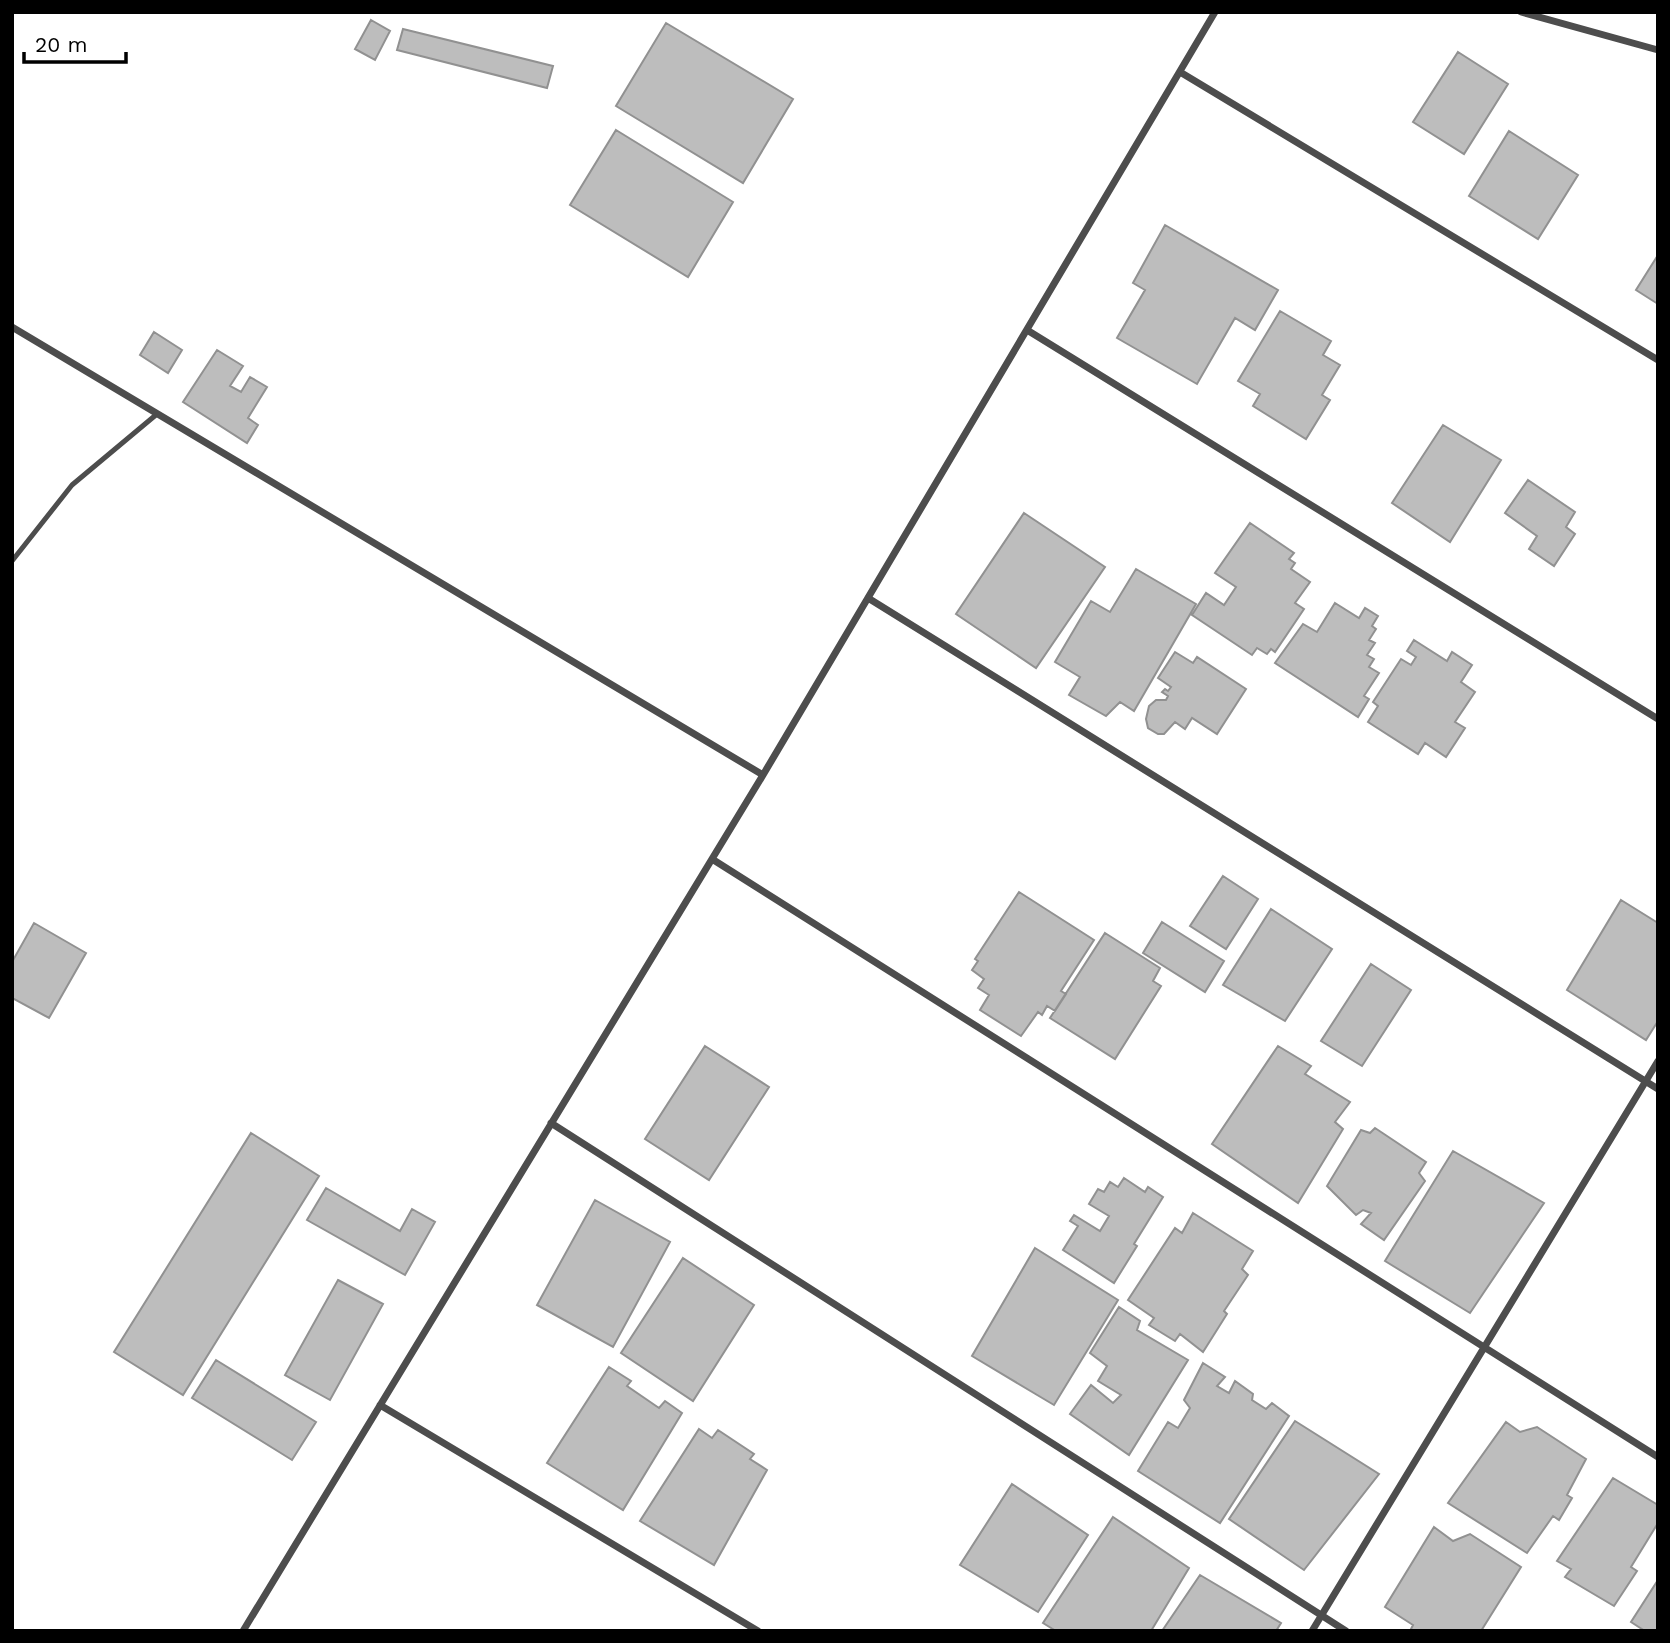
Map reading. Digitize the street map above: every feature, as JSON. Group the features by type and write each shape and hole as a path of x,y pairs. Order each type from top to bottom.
{"street":[{"path":"243,1631 763,775 1216,12"},
{"path":"1521,12 1658,50"},
{"path":"1180,72 1658,360"},
{"path":"12,327 763,775"},
{"path":"1027,330 1658,719"},
{"path":"868,598 1658,1089"},
{"path":"712,859 1658,1457"},
{"path":"1312,1631 1658,1061"},
{"path":"551,1123 1346,1631"},
{"path":"380,1405 758,1631"}],"lane":[{"path":"12,561 72,485 157,414"}],"building":[{"path":"371,20 390,31 375,60 355,49"},
{"path":"666,23 793,99 743,183 616,106"},
{"path":"403,29 553,66 547,88 397,50"},
{"path":"1458,52 1508,84 1464,154 1413,122"},
{"path":"616,130 733,202 688,277 570,205"},
{"path":"1509,131 1578,175 1538,239 1469,196"},
{"path":"1165,225 1278,290 1255,330 1235,318 1197,384 1117,338 1145,290 1133,283"},
{"path":"1658,255 1658,304 1636,290"},
{"path":"1280,311 1331,341 1323,355 1340,365 1322,395 1330,400 1306,439 1253,406 1260,394 1238,381"},
{"path":"154,332 182,350 168,373 140,355"},
{"path":"217,350 243,366 230,386 241,392 250,377 267,387 248,418 258,425 247,443 183,402"},
{"path":"1443,425 1501,460 1450,542 1392,503"},
{"path":"1528,480 1575,512 1566,527 1575,534 1554,566 1529,549 1537,536 1505,513"},
{"path":"1024,513 1105,567 1036,668 956,614"},
{"path":"1250,523 1294,553 1289,559 1295,563 1291,569 1310,582 1295,603 1304,609 1275,652 1271,649 1267,654 1257,648 1252,655 1192,615 1206,593 1224,605 1236,587 1215,573"},
{"path":"1136,569 1196,604 1134,711 1120,702 1106,716 1069,695 1080,677 1055,662 1091,601 1110,612"},
{"path":"1335,603 1359,618 1365,608 1378,616 1372,626 1376,629 1369,640 1375,643 1367,655 1374,659 1369,667 1379,673 1364,696 1369,699 1358,717 1275,663 1303,624 1317,632"},
{"path":"1414,640 1447,661 1452,652 1472,665 1461,682 1475,692 1455,722 1465,728 1446,757 1425,743 1418,754 1368,722 1378,706 1373,702 1401,659 1411,665 1416,657 1407,651"},
{"path":"1175,652 1193,663 1197,657 1246,689 1217,734 1192,718 1185,729 1175,722 1164,734 1158,734 1148,728 1146,719 1149,706 1156,700 1166,700 1168,696 1162,692 1171,687 1158,678"},
{"path":"1223,876 1258,899 1226,949 1190,926"},
{"path":"1019,892 1094,940 1061,991 1066,994 1055,1011 1047,1006 1042,1015 1038,1012 1021,1036 980,1010 989,995 978,988 984,979 972,970 978,961 975,959"},
{"path":"1621,900 1658,923 1658,1021 1646,1040 1567,990"},
{"path":"1271,909 1332,949 1285,1021 1223,985"},
{"path":"1162,922 1224,961 1205,992 1143,953"},
{"path":"34,923 86,953 49,1018 12,998 12,962"},
{"path":"1105,933 1160,968 1153,981 1161,986 1115,1059 1050,1018"},
{"path":"1371,964 1411,990 1362,1066 1321,1041"},
{"path":"705,1046 769,1087 709,1180 645,1139"},
{"path":"1278,1046 1311,1066 1305,1074 1350,1102 1335,1122 1343,1129 1298,1203 1212,1144"},
{"path":"1375,1128 1426,1162 1419,1173 1425,1181 1384,1240 1361,1224 1371,1213 1363,1210 1356,1215 1327,1186 1361,1130 1370,1133"},
{"path":"251,1133 319,1176 183,1395 114,1352"},
{"path":"1453,1151 1544,1203 1470,1313 1385,1261"},
{"path":"1124,1178 1145,1192 1148,1187 1163,1197 1114,1283 1063,1250 1078,1226 1070,1221 1074,1215 1100,1231 1109,1216 1089,1204 1098,1189 1104,1192 1110,1182 1118,1187"},
{"path":"326,1188 400,1231 412,1209 435,1222 405,1275 307,1220"},
{"path":"595,1200 670,1242 613,1347 537,1305"},
{"path":"1193,1213 1253,1251 1242,1269 1248,1275 1224,1311 1227,1314 1203,1352 1180,1334 1175,1341 1149,1325 1154,1318 1128,1300 1175,1228 1182,1233"},
{"path":"1035,1248 1118,1300 1054,1405 972,1356"},
{"path":"683,1258 754,1305 693,1401 621,1353"},
{"path":"338,1280 383,1304 330,1400 285,1375"},
{"path":"1119,1307 1140,1321 1137,1330 1188,1360 1129,1455 1070,1414 1091,1385 1113,1403 1121,1395 1098,1381 1107,1366 1090,1353"},
{"path":"216,1360 316,1422 292,1460 192,1398"},
{"path":"1203,1363 1225,1377 1217,1386 1229,1393 1235,1381 1253,1394 1252,1400 1266,1409 1272,1403 1289,1416 1220,1523 1138,1471 1168,1422 1178,1428 1190,1408 1184,1400"},
{"path":"609,1367 631,1381 627,1386 659,1408 665,1401 682,1413 623,1510 547,1463"},
{"path":"1295,1421 1379,1474 1304,1570 1229,1519"},
{"path":"1506,1422 1520,1432 1537,1427 1586,1459 1567,1495 1572,1498 1559,1520 1553,1516 1527,1553 1448,1503"},
{"path":"699,1429 712,1438 718,1430 754,1454 750,1459 767,1470 714,1565 640,1521"},
{"path":"1613,1478 1658,1505 1658,1523 1631,1567 1637,1571 1614,1606 1565,1577 1571,1569 1557,1561"},
{"path":"1012,1484 1088,1535 1038,1612 960,1565"},
{"path":"1113,1517 1189,1568 1151,1631 1056,1631 1043,1623"},
{"path":"1434,1527 1453,1541 1470,1534 1521,1567 1481,1631 1410,1631 1413,1625 1385,1607"},
{"path":"1200,1575 1281,1623 1276,1631 1162,1631"},
{"path":"1658,1580 1658,1631 1645,1631 1631,1622"}]}
